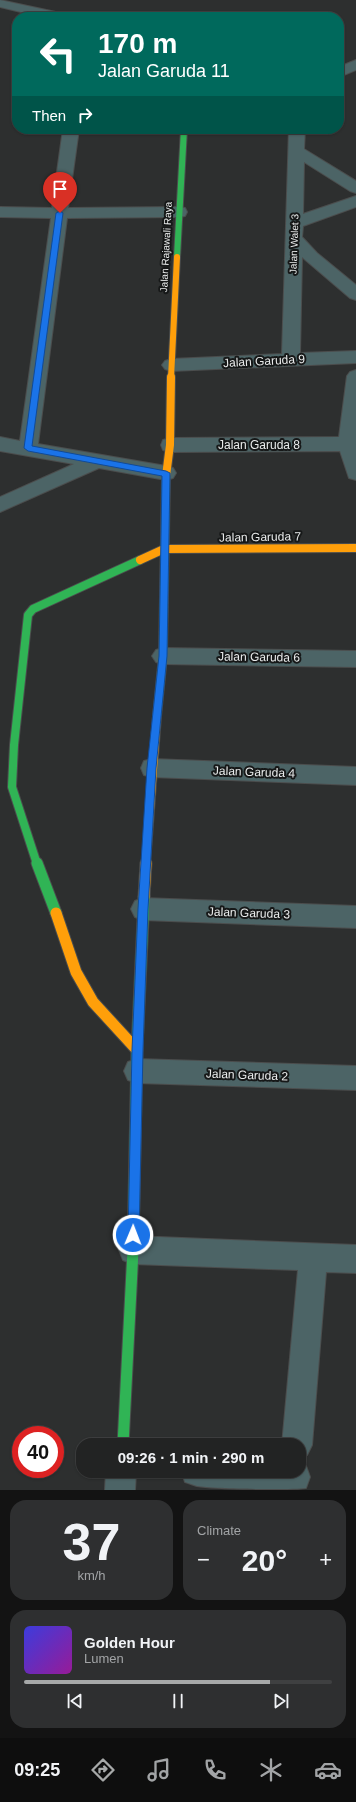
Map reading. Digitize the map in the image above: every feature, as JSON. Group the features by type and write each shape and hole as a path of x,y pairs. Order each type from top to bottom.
{"street":[{"path":"0,3 39,12"},
{"path":"344,70 356,64"},
{"path":"28,448 70,134"},
{"name":"Jalan Rajawali Raya","path":"123,1438 133,1250 137,1061 143,909 152,768 163,656 166,473 170,445 172,365 184,134"},
{"name":"Jalan Walet 3","path":"291,360 297,134"},
{"path":"296,151 356,188"},
{"path":"356,201 295,230 311,257 356,294"},
{"path":"0,212 179,212"},
{"name":"Jalan Garuda 9","path":"172,365 356,357"},
{"path":"356,376 351,444 356,473"},
{"path":"0,444 166,473"},
{"name":"Jalan Garuda 8","path":"170,445 351,444"},
{"path":"0,505 98,461"},
{"name":"Jalan Garuda 7","path":"164,550 356,548"},
{"path":"137,1061 92,1002 76,972 55,909 31,849 12,787 28,615 33,608 164,550"},
{"name":"Jalan Garuda 6","path":"163,656 356,659"},
{"name":"Jalan Garuda 4","path":"152,768 356,776"},
{"name":"Jalan Garuda 3","path":"143,909 356,917"},
{"name":"Jalan Garuda 2","path":"137,1061 356,1078"},
{"path":"133,1250 356,1259"},
{"path":"298,1438 313,1258"},
{"path":"120,1490 121,1478"},
{"path":"282,1478 294,1479"}],"traffic: fast":[{"path":"177,257 184,134"},
{"path":"157,716 163,656 166,476"},
{"path":"56,913 31,849 12,787 14,745 28,615 33,609 140,560"},
{"path":"123,1438 133,1250 137,1050 144,897"}],"traffic: slow":[{"path":"166,476 170,445 171,365 177,257"},
{"path":"140,560 164,549 356,548"},
{"path":"144,897 152,768 157,716"},
{"path":"56,913 76,972 93,1002 137,1050"}],"route":[{"path":"60,213 28,448 166,473 163,656 152,768 143,909 137,1050 133,1235"}]}
